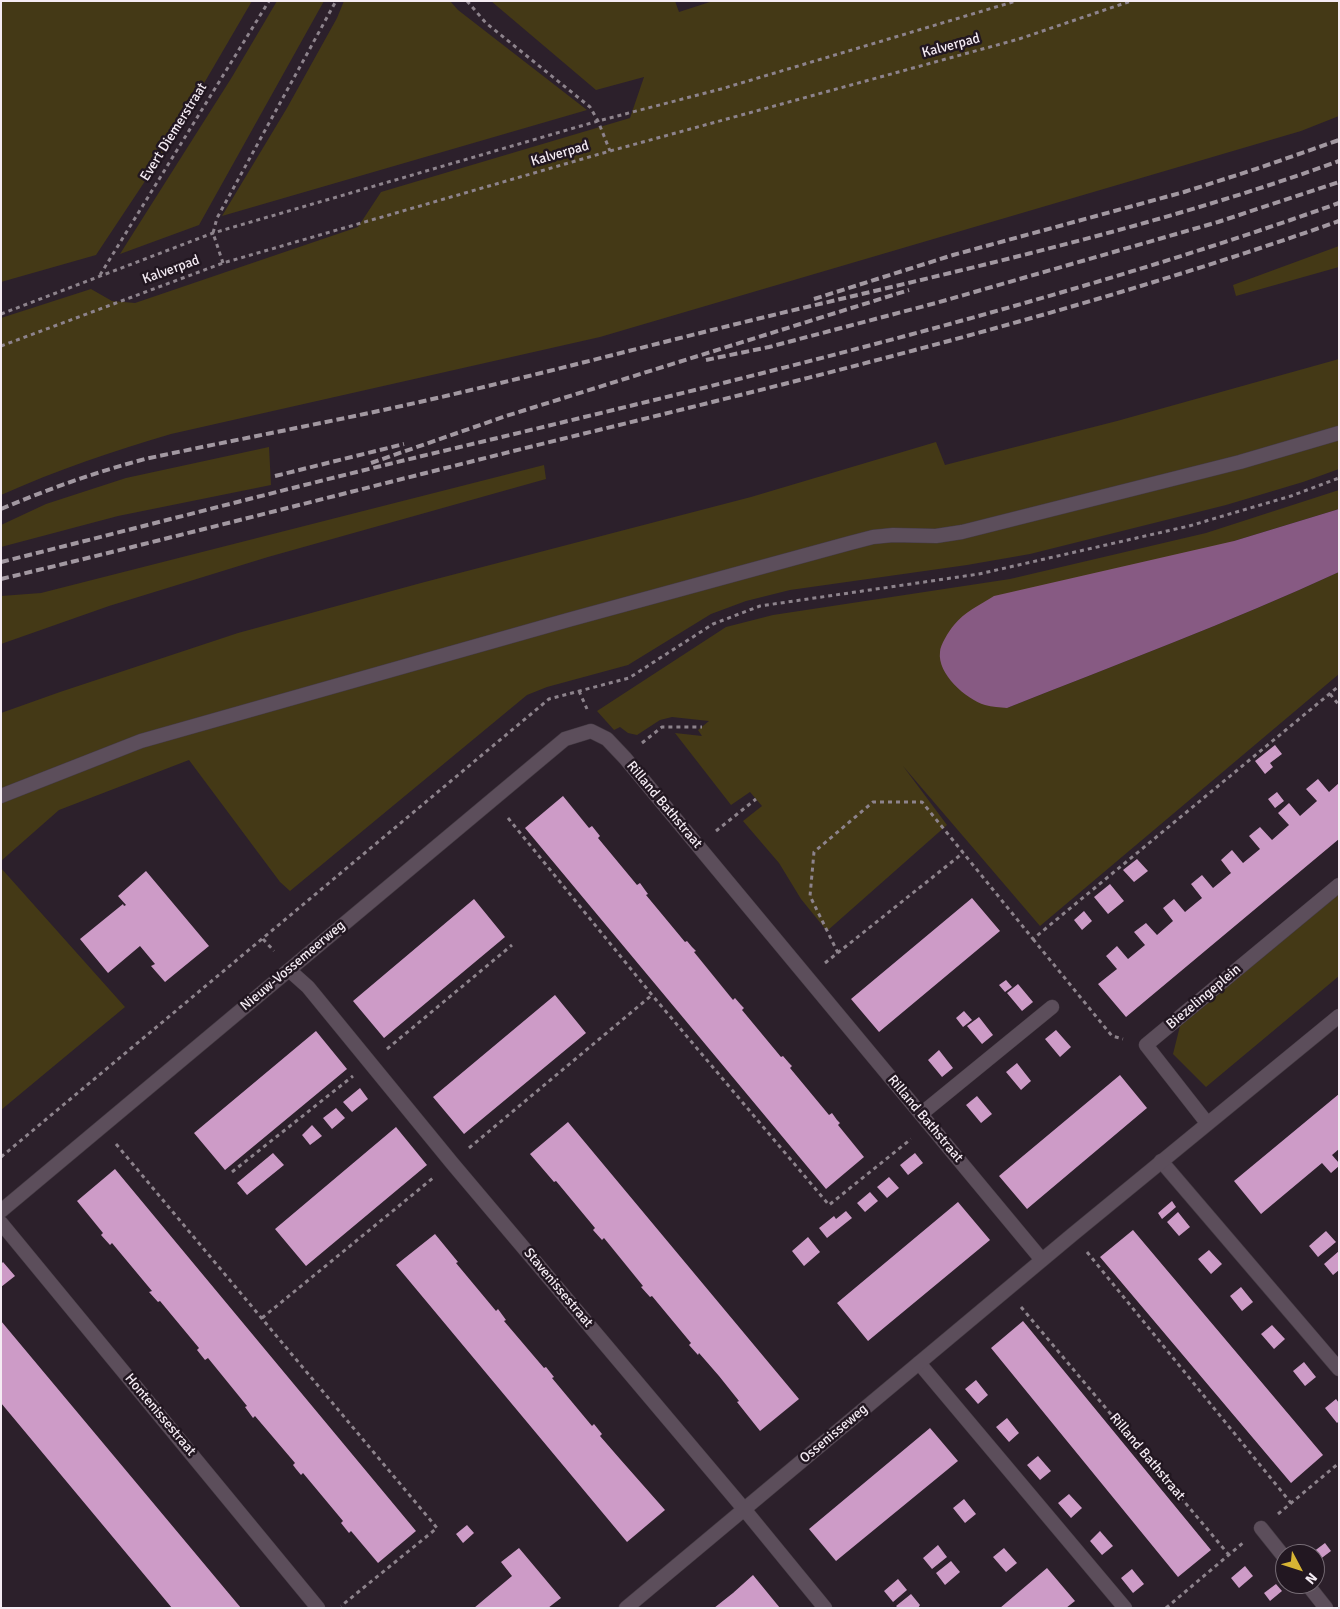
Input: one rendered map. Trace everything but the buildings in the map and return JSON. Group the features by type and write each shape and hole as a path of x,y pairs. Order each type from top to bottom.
{"street":[{"path":"1,796 141,741 822,550 873,537 893,535 936,536 962,532 1240,462 1339,432"},
{"name":"Rilland Bathstraat","path":"591,732 606,739 625,758 1042,1260"},
{"name":"Nieuw-Vossemeerweg","path":"1,1211 565,739 591,732"},
{"name":"Biezelingeplein","path":"1146,1045 1339,885"},
{"name":"Stavenissestraat","path":"289,970 308,987 452,1163 744,1509 825,1608"},
{"path":"925,1119 1052,1006"},
{"path":"1042,1260 1207,1123 1337,1020"},
{"path":"1146,1045 1207,1123"},
{"path":"1161,1161 1339,1369"},
{"name":"Hontenissestraat","path":"1,1223 318,1608"},
{"name":"Ossenisseweg","path":"626,1608 1042,1260"},
{"path":"919,1363 1125,1608"},
{"path":"1261,1528 1275,1546"},
{"path":"1315,1594 1326,1608"}],"path":[{"name":"Evert Diemerstraat","path":"100,275 268,1"},
{"path":"223,263 213,233 217,218 336,1"},
{"path":"467,1 486,23 590,107 610,151"},
{"name":"Kalverpad","path":"1,314 213,233 598,121 721,89 1016,1"},
{"name":"Kalverpad","path":"1,346 223,263 610,151 1020,39 1131,1"},
{"path":"1,1157 549,699 629,678 713,624 760,606 988,572 1189,526 1291,496 1339,478"},
{"path":"1033,939 1339,686"},
{"path":"1330,694 1339,705"},
{"path":"625,758 662,726 702,727"},
{"path":"493,799 652,995 829,1205 925,1119"},
{"path":"698,846 756,799"},
{"path":"838,954 810,896 814,852 873,802 922,802 1112,1036 1146,1045"},
{"path":"807,978 963,853"},
{"path":"102,1127 437,1528 338,1608"},
{"path":"1072,1235 1291,1503"},
{"name":"Rilland Bathstraat","path":"1006,1290 1229,1555"}],"shaded area":[{"path":"1,1 252,1 161,157 96,255 1,282"},
{"path":"277,1 324,1 199,225 120,254 232,77"},
{"path":"344,1 450,1 458,10 587,110 222,216 287,108 337,18"},
{"path":"491,1 675,1 679,12 713,1 1339,1 1339,116 1301,131 600,337 171,434 43,477 1,495 1,318 91,289 112,301 135,303 358,227 381,192 630,118 644,77 596,90"},
{"path":"1339,246 1339,267 1236,296 1233,285"},
{"path":"1339,359 1339,469 1226,505 1030,554 967,565 790,590 746,601 711,614 628,665 547,687 527,695 290,891 280,882 189,760 59,810 1,861 1,713 238,633 751,497 936,442 945,465 1117,421"},
{"path":"269,447 271,485 118,516 1,547 1,525 46,504 126,478"},
{"path":"544,465 546,479 268,557 109,606 1,644 1,596 41,593"},
{"path":"1339,490 1339,509 1234,541 1007,708 1215,625 1339,572 1339,674 1040,926 903,766 947,825 827,931 801,899 779,863 743,821 762,806 750,792 731,805 675,733 702,736 698,730 709,721 672,717 660,720 637,735 628,733 620,727 614,730 597,711 726,627 773,615 1010,579 1206,533"},
{"path":"1339,509 1339,572 1174,642 1007,708 993,707 977,702 954,685 943,669 940,660 940,649 950,631 962,616 994,596 1234,541"},
{"path":"1,868 125,1007 1,1110"},
{"path":"1339,889 1339,976 1206,1087 1173,1054 1181,1022"}],"railway":[{"path":"814,299 953,255 1184,192 1339,140"},
{"path":"1,509 72,481 145,459 424,401 1067,244 1204,206 1339,161"},
{"path":"706,360 769,347 936,303 1218,222 1339,182"},
{"path":"1,562 903,337 1122,274 1231,240 1339,203"},
{"path":"1,579 856,366 1050,313 1147,284 1339,221"},
{"path":"371,463 506,416 909,290"},
{"path":"275,476 404,444"}]}
